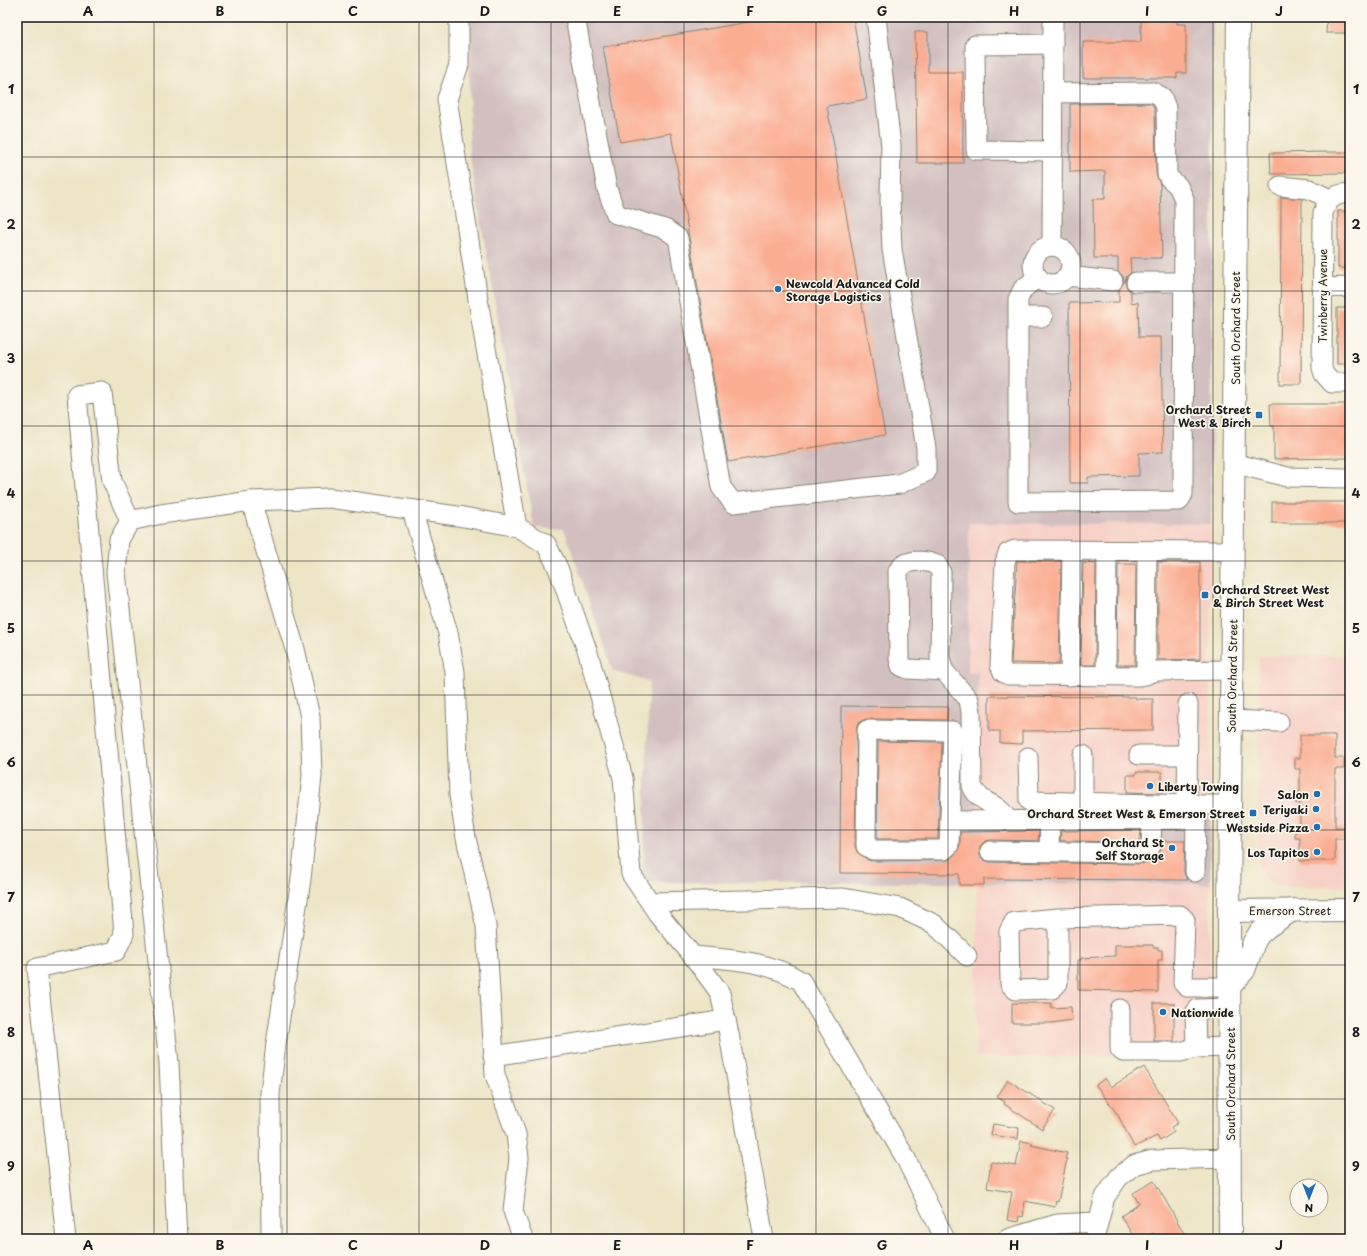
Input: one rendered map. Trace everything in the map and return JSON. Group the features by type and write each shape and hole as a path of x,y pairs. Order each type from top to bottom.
{"main road":[{"name":"South Orchard Street","path":"1230,1239 1229,911 1238,17"},
{"path":"1229,997 1244,970 1254,942 1267,927 1292,910"},
{"name":"Emerson Street","path":"1229,911 1350,910"}],"street":[{"path":"459,17 459,65 447,99 483,331 517,527"},
{"path":"575,17 606,189 616,214 665,229 678,238 721,487 733,503 899,484 926,472 926,448 892,249 890,201 891,146 876,17"},
{"path":"1052,246 1053,17"},
{"path":"1053,44 975,45 976,150 1053,151"},
{"path":"1038,276 1023,289 1018,299 1018,502 1179,501 1183,494 1184,199 1178,186 1169,178 1167,174 1166,108 1162,97 1154,92 1053,93"},
{"path":"1280,186 1309,189 1327,203 1339,194 1350,193"},
{"name":"Twinberry Avenue","path":"1327,203 1323,220 1322,368 1324,374 1341,383"},
{"path":"1052,246 1063,250 1067,254 1071,265 1067,276 1063,280 1052,284 1042,280 1033,267 1035,257 1042,249 1052,246"},
{"path":"1067,276 1113,281"},
{"path":"1136,282 1184,282"},
{"path":"1322,288 1350,287"},
{"path":"1019,317 1043,317"},
{"path":"66,1239 37,968 116,951 124,934 77,395 102,392 112,481 130,521"},
{"path":"1234,463 1287,477 1350,478"},
{"path":"177,1239 169,1063 116,572 119,540 130,521 161,514 251,501 330,498 517,527 546,544 558,568 588,653 623,778 631,874 650,902 720,993 764,1239"},
{"path":"251,501 295,650 310,717 312,776 301,879 270,1094 271,1239"},
{"path":"412,510 448,634 455,672 459,795 466,838 486,926 495,1075 516,1134 519,1158 513,1211 523,1239"},
{"path":"1232,670 1157,671 1140,676 1008,675 1003,672 1000,665 1005,562 1008,553 1015,550 1233,551"},
{"path":"1070,676 1072,550"},
{"path":"1106,676 1107,550"},
{"path":"1146,675 1147,551"},
{"path":"944,671 908,669 901,666 899,659 898,571 901,566 907,562 931,562 937,565 941,573 940,658 944,671 969,700 971,712 972,786 977,795 1002,810 1007,819"},
{"path":"1188,704 1187,755 1194,809 1195,872"},
{"path":"1231,720 1279,722"},
{"path":"867,730 953,731 950,820 949,845 944,850 873,850 866,846 867,730"},
{"path":"1083,755 1083,803"},
{"path":"1139,755 1187,755"},
{"path":"1028,757 1029,801 1194,809"},
{"path":"950,820 1152,820 1194,809 1230,805"},
{"path":"1049,852 1050,819"},
{"path":"990,851 1147,851 1151,846 1152,820"},
{"path":"650,902 843,898 900,908 934,924 967,956"},
{"path":"1058,918 1180,916 1185,920 1183,983 1187,987 1229,997"},
{"path":"693,956 741,960 783,971 801,981 905,1157 945,1239"},
{"path":"1196,1048 1195,1013 1198,1009 1229,997"},
{"path":"1120,1009 1120,1049 1123,1052 1180,1052 1196,1048 1230,1047"},
{"path":"493,1056 726,1020"},
{"path":"1007,1239 1057,1224 1095,1231 1105,1197 1119,1177 1134,1165 1154,1160 1230,1158"}],"shaded area":[{"path":"470,17 1213,17 1211,524 969,523 968,673 978,673 978,811 1210,812 1210,884 643,882 649,682 613,671 564,529 534,528 469,152"},
{"path":"969,523 1211,524 1210,812 978,811 978,673 968,673"},
{"path":"1259,656 1350,656 1350,887 1285,887 1267,881 1258,867"},
{"path":"977,884 1210,884 1210,1057 976,1057"}],"building":[{"name":"Newcold Advanced Cold Storage Logistics","path":"778,17 853,17 867,99 827,106 885,435 728,462 671,133 620,142 603,47"},
{"path":"1327,17 1350,18 1350,33 1326,33"},
{"path":"1141,19 1177,19 1177,24 1186,24 1186,73 1177,73 1177,78 1083,78 1083,42 1141,42"},
{"path":"915,32 928,32 928,72 963,72 963,163 917,163"},
{"path":"1150,103 1153,105 1155,110 1156,174 1160,184 1162,258 1130,258 1131,272 1126,277 1125,282 1127,288 1131,292 1131,303 1138,302 1139,337 1161,337 1163,452 1139,453 1139,476 1088,477 1088,483 1070,483 1069,303 1119,302 1119,290 1124,282 1123,276 1118,272 1118,258 1094,258 1093,199 1105,199 1105,171 1070,172 1070,104"},
{"path":"1350,152 1350,173 1271,174 1270,153"},
{"path":"1281,197 1302,199 1301,384 1280,384"},
{"path":"1338,211 1350,211 1350,268 1338,268"},
{"path":"1337,308 1350,308 1350,364 1337,364"},
{"path":"1270,404 1350,404 1350,458 1274,459 1274,426 1271,426"},
{"path":"1272,502 1350,502 1350,523 1272,523"},
{"path":"1017,561 1061,561 1059,664 1011,663"},
{"path":"1158,562 1200,562 1200,659 1158,660"},
{"path":"1083,563 1096,564 1095,665 1081,665"},
{"path":"1118,564 1136,564 1135,665 1117,665"},
{"path":"989,696 1136,697 1136,699 1153,699 1153,730 1022,731 1022,744 1000,743 1000,731 989,731"},
{"path":"841,706 948,707 947,720 867,719 861,721 857,725 855,846 857,852 868,860 948,860 957,852 960,845 960,832 1039,831 1038,841 990,840 984,842 980,846 980,856 984,860 990,862 1139,864 1150,862 1156,858 1160,852 1162,841 1185,841 1184,872 1187,880 984,879 984,885 959,885 959,874 840,873"},
{"path":"1300,735 1335,735 1335,758 1344,758 1344,769 1335,769 1335,827 1344,827 1344,839 1335,839 1335,861 1300,861 1300,838 1295,838 1295,827 1300,827 1300,803 1295,803 1295,792 1300,792 1300,769 1295,769 1295,758 1300,758"},
{"path":"878,741 942,742 938,839 877,839"},
{"path":"1136,772 1162,772 1162,793 1127,792 1127,775 1136,775"},
{"path":"1141,830 1140,841 1138,842 1060,841 1061,831"},
{"path":"1115,945 1153,945 1153,947 1158,947 1158,950 1162,950 1162,960 1158,960 1158,992 1078,990 1078,960 1081,960 1081,958 1115,956"},
{"path":"1012,1003 1051,1003 1051,1008 1071,1007 1072,1020 1051,1023 1012,1023"},
{"path":"1154,1003 1174,1003 1174,1041 1154,1041"},
{"path":"1144,1067 1178,1123 1171,1127 1174,1132 1160,1141 1157,1136 1134,1147 1118,1115 1096,1085 1105,1078 1111,1087"},
{"path":"1008,1080 1055,1110 1042,1129 1004,1104 1005,1102 997,1097"},
{"path":"993,1124 1019,1128 1018,1139 991,1135"},
{"path":"1021,1141 1033,1143 1031,1145 1067,1153 1065,1159 1067,1159 1058,1202 1056,1201 1055,1207 1025,1201 1023,1217 1019,1216 1018,1222 1007,1220 1012,1192 987,1188 991,1162 1016,1166"},
{"path":"1154,1181 1187,1239 1156,1239 1153,1233 1143,1239 1135,1239 1121,1216 1139,1204 1133,1193"}],"place":[{"name":"Newcold Advanced Cold Storage Logistics","path":"778,289"},
{"name":"Orchard Street West & Birch","path":"1259,415"},
{"name":"Orchard Street West & Birch Street West","path":"1205,595"},
{"name":"Liberty Towing","path":"1150,786"},
{"name":"Salon","path":"1317,794"},
{"name":"Teriyaki","path":"1316,809"},
{"name":"Orchard Street West & Emerson Street","path":"1253,813"},
{"name":"Westside Pizza","path":"1317,827"},
{"name":"Orchard St Self Storage","path":"1172,848"},
{"name":"Los Tapitos","path":"1317,852"},
{"name":"Nationwide","path":"1163,1012"}]}
